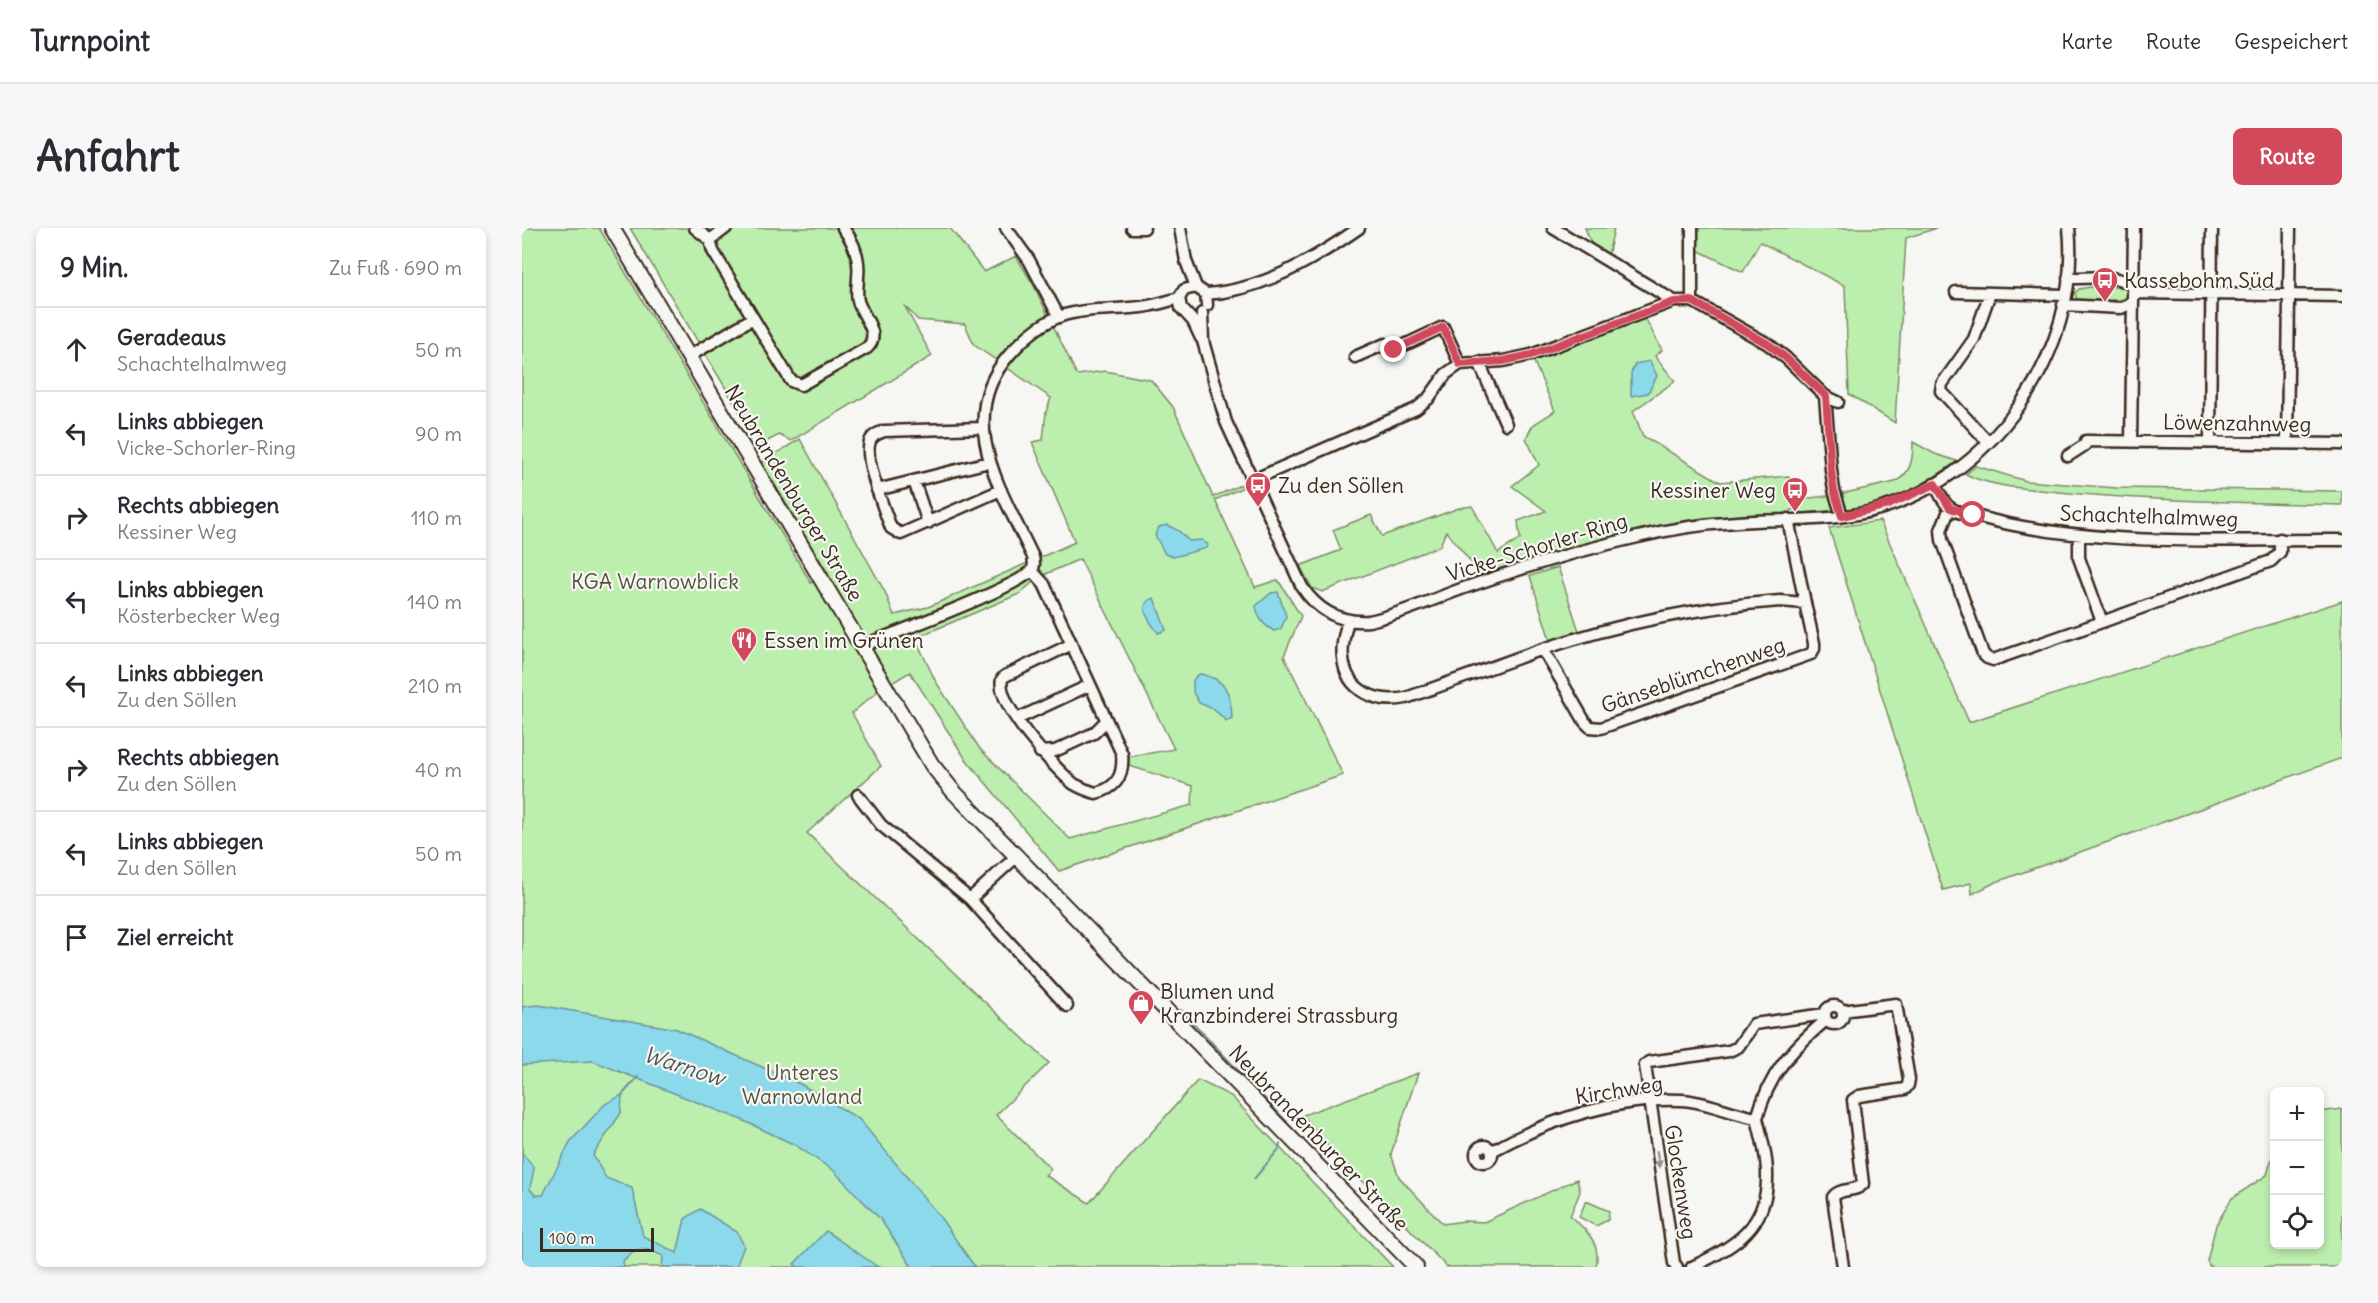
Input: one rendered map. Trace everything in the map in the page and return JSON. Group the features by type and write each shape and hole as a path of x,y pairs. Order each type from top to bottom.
{"main road":[{"name":"Neubrandenburger Straße","path":"612,228 932,765 953,791 1416,1267"}],"street":[{"path":"695,228 710,240 712,251 791,381 797,385 805,385 869,347 873,335 858,301 858,261 854,246 843,228"},
{"path":"710,240 726,228"},
{"path":"1006,228 1029,260 1059,317"},
{"path":"1132,228 1144,228"},
{"path":"1180,228 1186,261 1205,304"},
{"path":"862,646 1007,586 1032,571 1035,565 1033,557 989,462 982,428 990,384 1005,360 1030,334 1059,317 1087,311 1183,303 1205,304 1272,279 1297,267 1359,228"},
{"path":"1553,228 1674,302"},
{"path":"1692,228 1692,301"},
{"name":"Vicke-Schorler-Ring","path":"1183,303 1203,341 1226,422 1308,596 1324,610 1348,620 1370,621 1496,577 1640,536 1709,525 1842,516 1888,505 1935,484 1959,468 1989,442 2012,416 2036,380 2051,348 2065,300 2070,255 2069,228"},
{"name":"Löwenzahnweg","path":"2131,441 2134,228"},
{"path":"2210,442 2212,228"},
{"path":"2287,443 2290,228"},
{"path":"1183,303 1186,261"},
{"path":"2068,278 2127,281 2133,294"},
{"path":"1183,303 1196,287"},
{"path":"1956,292 2065,300 2121,308 2133,294 2342,296"},
{"path":"1989,442 1941,391 1942,384 1974,339 1990,293"},
{"path":"1253,480 1416,409 1428,399 1446,374 1460,364 1503,361 1531,355 1674,302 1692,301 1768,344 1826,396 1838,402"},
{"name":"Vicke-Schorler-Ring","path":"1203,341 1205,304"},
{"path":"688,357 753,318"},
{"path":"1355,357 1386,344 1394,350 1443,327 1460,364"},
{"path":"1479,362 1506,424"},
{"path":"1826,396 1831,470 1842,516"},
{"path":"982,428 884,431 877,434 869,442 877,490 891,528 898,534 905,533 1001,490"},
{"name":"Löwenzahnweg","path":"2068,456 2085,445 2086,441 2342,444"},
{"path":"877,490 989,462"},
{"path":"914,481 928,523"},
{"path":"1935,484 1950,508 1941,530 1942,540 1987,658 1998,660 2271,561 2280,552 2280,539"},
{"name":"Schachtelhalmweg","path":"1950,508 2010,524 2079,535 2136,538 2342,540"},
{"name":"Gänseblümchenweg","path":"1543,649 1585,722 1590,727 1601,728 1811,654 1814,643 1788,519"},
{"path":"2079,535 2079,558 2102,622"},
{"path":"1032,571 1044,584 1070,645 1122,754 1123,771 1117,782 1104,791 1096,793 1077,785 1040,752 1000,690 1002,680 1070,645"},
{"name":"Gänseblümchenweg","path":"1348,620 1342,650 1349,679 1363,692 1383,700 1406,698 1543,649 1613,627 1666,615 1749,603 1805,603"},
{"path":"1017,718 1090,686"},
{"path":"1040,752 1055,751 1094,733 1106,721"},
{"path":"858,795 881,825 970,899 1067,1006"},
{"path":"970,899 1017,856"},
{"path":"1692,1267 1724,1252 1740,1241 1758,1216 1766,1194 1767,1170 1757,1118 1762,1101 1779,1066 1826,1017 1832,1024 1838,1023 1843,1018 1842,1011 1896,1004 1909,1079 1908,1085 1905,1089 1859,1096 1853,1100 1863,1184 1858,1188 1837,1192 1833,1197 1843,1267"},
{"name":"Glockenweg","path":"1677,1267 1674,1263 1645,1065 1650,1062 1738,1047 1754,1024 1826,1017"},
{"name":"Kirchweg","path":"1492,1151 1537,1128 1594,1110 1649,1101 1682,1100 1757,1118"}],"green space":[{"path":"522,228 599,228 811,583 828,573 760,463 800,439 885,592 894,615 928,607 1075,542 1032,442 1043,440 1046,412 1051,398 974,345 965,324 918,320 904,305 932,356 791,441 779,435 762,444 752,428 750,429 630,228 950,228 984,272 1016,256 1033,284 1077,375 1105,371 1151,380 1173,407 1213,497 1245,483 1246,486 1215,500 1255,587 1278,580 1301,616 1284,656 1343,775 1059,871 965,758 910,672 878,691 852,713 881,766 807,833 1049,1063 996,1115 1051,1169 1045,1175 1089,1203 1198,1080 1231,1096 1393,1267 522,1267","holes":["1080,559 1174,749 1122,758 1123,764 1193,786 1192,805 1070,839 980,749 936,682 915,638 1019,594 1039,577"]},
{"path":"1585,228 1614,228 1608,256 1589,246 1591,243"},
{"path":"1696,228 1937,228 1906,238 1895,423 1849,394 1845,286 1760,242 1743,272 1697,250"},
{"path":"2127,287 2129,291 2127,300 2077,300 2075,293 2079,289"},
{"path":"1643,314 1662,350 1655,356 1675,381 1633,411 1643,436 1720,482 1789,476 1792,500 1836,495 1900,479 1910,465 1913,442 1935,454 1957,461 1957,464 1920,487 1883,502 1843,509 1800,513 1799,509 1791,510 1791,514 1672,523 1600,539 1482,576 1446,531 1440,546 1322,592 1312,588 1300,566 1341,550 1333,530 1371,515 1382,536 1459,508 1472,506 1498,553 1520,539 1518,521 1546,511 1512,486 1539,465 1526,438 1533,425 1555,411 1531,355"},
{"path":"1976,466 2026,481 2117,488 2342,491 2342,505 2165,500 2024,488 1998,485 1966,474"},
{"path":"1880,521 1969,722 2342,601 2342,758 1996,882 1972,894 1971,883 1943,890 1829,528"},
{"path":"1558,567 1579,631 1550,640 1530,576"},
{"path":"1418,1073 1391,1154 1399,1177 1443,1224 1464,1221 1484,1222 1577,1179 1580,1192 1570,1216 1591,1238 1596,1251 1596,1267 1447,1267 1320,1138 1303,1115"},
{"path":"2342,1109 2342,1267 2210,1267 2207,1261 2216,1225 2232,1198 2267,1175 2270,1164 2270,1249 2324,1249 2324,1111"},
{"path":"1586,1201 1609,1211 1608,1220 1596,1226 1579,1217"}],"water":[{"path":"1650,361 1657,376 1648,393 1631,396 1631,373 1635,364"},
{"path":"1167,525 1179,531 1189,541 1202,540 1208,545 1207,548 1173,557 1165,554 1155,535 1159,527"},
{"path":"1278,592 1286,616 1281,629 1274,631 1262,621 1256,606 1271,593"},
{"path":"1154,598 1166,630 1158,633 1148,619 1145,609 1145,604"},
{"path":"1200,674 1216,680 1226,689 1232,718 1227,721 1213,709 1199,703 1193,692 1193,681"},
{"name":"Warnow","path":"538,1005 677,1029 802,1085 859,1119 940,1217 975,1267 912,1267 881,1220 834,1171 795,1145 742,1120 593,1061 522,1065 522,1007"},
{"path":"622,1095 621,1113 593,1155 606,1178 632,1188 643,1236 677,1253 685,1219 700,1209 737,1232 744,1246 736,1267 662,1267 663,1256 642,1249 633,1252 623,1261 624,1267 522,1267 522,1153 534,1168 530,1189 535,1195 543,1195 570,1142 605,1104"},
{"path":"826,1231 878,1267 798,1267 794,1264"}],"waterway":[{"path":"1181,1010 1287,1122 1285,1124"},
{"path":"622,1095 638,1077"},
{"path":"1254,1179 1279,1149 1280,1144"}],"place":[{"name":"Kassebohm Süd","path":"2105,303"},
{"name":"Zu den Söllen","path":"1258,508"},
{"name":"Kessiner Weg","path":"1795,513"},
{"name":"Essen im Grünen","path":"744,663"},
{"name":"Blumen und Kranzbinderei Strassburg","path":"1141,1026"}],"route":[{"path":"1394,350 1443,327 1460,364 1503,361 1531,355 1674,302 1692,301 1768,344 1826,396 1831,470 1842,516 1888,505 1935,484 1950,508 1973,515"}],"park label":[{"name":"KGA Warnowblick","path":"655,581"},
{"name":"Unteres Warnowland","path":"802,1084"}]}
